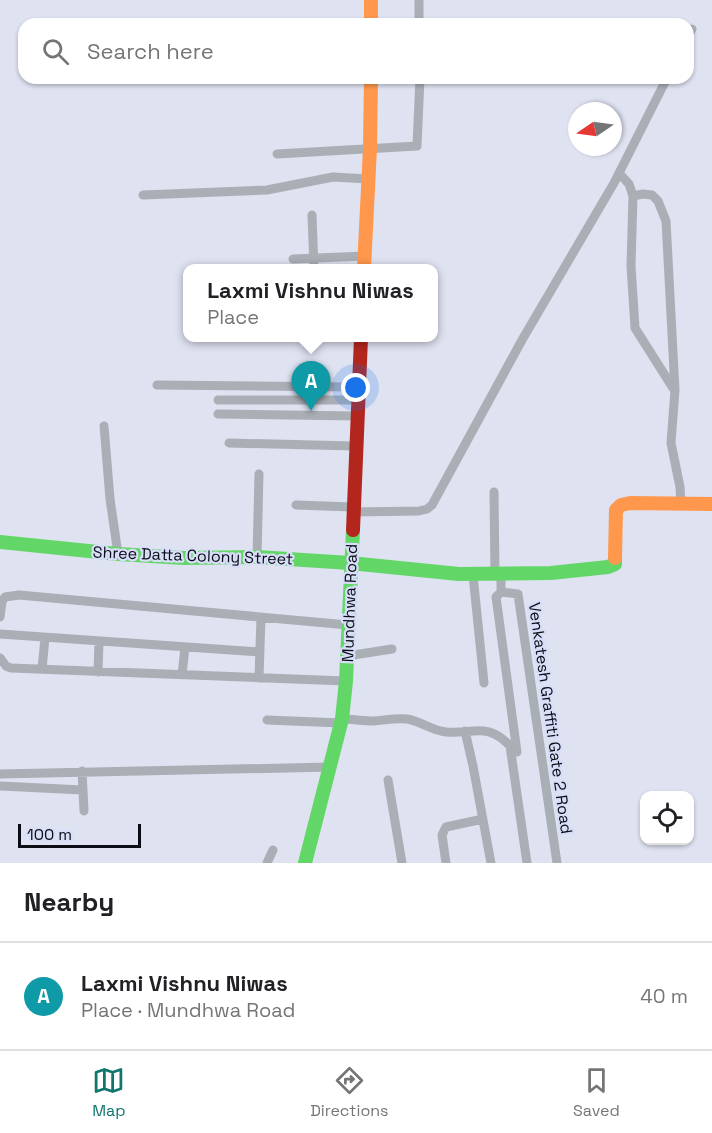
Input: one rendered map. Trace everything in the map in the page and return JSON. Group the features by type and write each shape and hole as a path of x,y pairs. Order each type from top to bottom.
{"street":[{"path":"371,0 371,18"},
{"path":"419,0 419,18"},
{"path":"293,259 314,258 365,262 370,84"},
{"path":"277,154 417,146 420,84"},
{"path":"296,506 419,511 432,505 522,340 619,173 664,84"},
{"path":"619,173 629,184 633,196 631,266 635,328 675,390"},
{"path":"143,195 267,190 333,177 369,179"},
{"path":"633,196 652,195 664,211 666,221 675,390 671,443 681,504 712,504"},
{"path":"312,215 314,264"},
{"name":"Mundhwa Road","path":"305,863 331,767 341,721 346,681 361,342"},
{"path":"157,385 358,394"},
{"path":"218,399 358,394"},
{"path":"218,414 357,416"},
{"path":"104,426 118,554"},
{"path":"229,442 355,446"},
{"path":"257,557 260,474"},
{"path":"494,492 498,575 501,592 496,597 532,863"},
{"name":"Shree Datta Colony Street","path":"0,542 118,554 205,559 257,557 473,575 551,573 612,566 616,559 618,507 630,503 681,504"},
{"path":"473,575 484,683"},
{"name":"Venkatesh Graffiti Gate 2 Road","path":"501,592 518,594 557,863"},
{"path":"0,617 2,602 11,595 104,601 348,625"},
{"path":"259,678 261,617"},
{"path":"0,634 260,652"},
{"path":"42,669 45,638"},
{"path":"98,672 99,641"},
{"path":"182,675 185,647"},
{"path":"347,656 392,650"},
{"path":"0,658 6,666 11,668 346,681"},
{"path":"267,720 405,719 435,731 485,730 501,736 510,746 527,863"},
{"path":"465,732 491,863"},
{"path":"0,774 331,767"},
{"path":"82,771 84,811"},
{"path":"388,780 402,863"},
{"path":"0,786 83,790"},
{"path":"447,863 442,835 446,826 483,819"},
{"path":"267,863 273,850"}],"traffic: fast":[{"path":"305,863 342,719 353,530"},
{"path":"0,542 118,554 184,558 257,557 350,563 459,574 551,573 608,567 615,564 615,558"}],"traffic: slow":[{"path":"371,0 371,18"},
{"path":"364,264 371,84"},
{"path":"615,558 616,510 621,505 630,503 712,504"}],"traffic: jam":[{"path":"353,530 361,342"}],"place":[{"name":"Laxmi Vishnu Niwas","path":"311,411"}]}
